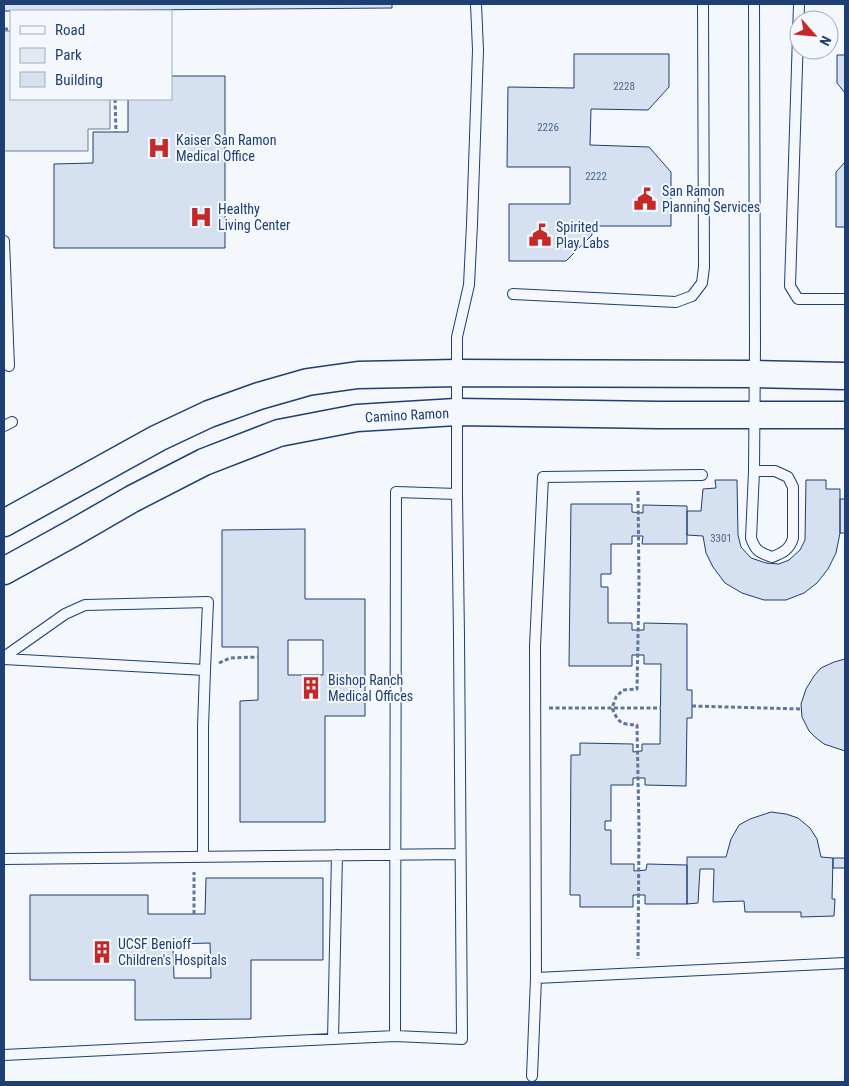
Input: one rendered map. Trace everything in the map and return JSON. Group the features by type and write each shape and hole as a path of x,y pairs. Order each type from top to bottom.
{"street":[{"path":"4,523 158,438 209,414 259,396 308,382 358,375 456,373 845,376"},
{"name":"Camino Ramon","path":"4,571 204,462 279,432 357,418 456,412 659,415 845,414"}],"lane":[{"path":"4,1056 395,1036 462,1039 456,373 457,337 469,285 478,50 476,4"},
{"path":"513,294 676,302 692,296 702,283 704,267 703,4"},
{"path":"754,4 754,472 751,538 755,548 760,553 772,557 783,553 791,545 793,538 793,487 788,477 775,471 754,472"},
{"path":"799,4 790,286 798,299 845,299"},
{"path":"4,241 9,366"},
{"path":"532,1076 536,978 535,646 542,477 702,475"},
{"path":"395,1036 396,492 457,494"},
{"path":"4,658 65,614 85,605 208,602 199,857"},
{"path":"4,658 205,670"},
{"path":"4,859 460,854"},
{"path":"333,1039 337,855"},
{"path":"536,978 845,963"}],"path":[{"path":"115,100 116,132"},
{"path":"638,476 639,586 637,689 623,690 616,697 612,708 617,719 625,724 637,726 639,829 638,973"},
{"path":"205,670 230,658 258,657"},
{"path":"692,706 802,709"},
{"path":"535,708 661,708"},
{"path":"194,914 199,857"}],"green space":[{"path":"4,31 10,31 10,100 110,100 110,129 88,129 88,151 4,151"}],"building":[{"path":"4,4 392,4 392,8 4,11"},
{"path":"574,54 669,54 669,87 648,110 591,109 590,145 649,147 671,172 671,226 592,226 592,235 566,261 509,261 509,204 570,204 570,167 507,167 508,87 574,88"},
{"path":"839,55 845,55 845,93 837,83 837,60 839,60"},
{"name":"Kaiser San Ramon Medical Office","path":"172,76 225,76 225,248 54,248 54,164 93,163 93,132 128,132 128,100 172,100"},
{"path":"845,162 845,227 836,227 836,172"},
{"path":"715,480 737,480 738,535 741,547 751,558 766,563 779,564 789,560 800,550 805,540 806,480 826,480 826,489 840,489 840,533 836,553 828,569 817,583 804,593 786,600 764,600 742,593 725,583 713,567 706,553 703,536 687,535 687,511 701,511 703,489 716,488"},
{"path":"840,499 845,499 845,533 840,533"},
{"path":"571,504 632,504 632,512 643,513 643,505 687,506 687,544 642,544 643,536 632,536 632,544 611,544 611,574 601,574 601,587 608,587 608,623 632,623 632,630 644,630 644,623 687,624 687,690 692,690 692,718 687,718 686,786 645,785 645,778 633,778 633,785 611,785 611,821 605,821 605,830 611,830 611,864 634,864 634,871 646,870 647,864 687,865 687,904 645,904 645,895 633,895 633,907 580,907 580,895 570,895 571,755 580,755 580,743 633,744 633,752 642,751 642,744 660,744 661,664 644,664 644,655 632,655 632,666 569,666"},
{"name":"Bishop Ranch Medical Offices","path":"305,529 305,599 365,599 365,716 325,716 325,822 240,822 240,701 258,700 258,647 222,647 222,530","holes":["288,640 323,640 323,675 288,675"]},
{"path":"845,659 845,751 824,744 809,731 802,717 801,704 806,689 821,668"},
{"path":"771,812 798,818 810,828 817,839 821,857 833,858 832,899 835,899 834,916 801,917 801,912 745,912 744,901 713,902 714,869 700,869 698,903 687,904 687,857 726,857 731,839 739,825"},
{"path":"833,858 845,858 845,868 833,868"},
{"name":"UCSF Benioff Children's Hospitals","path":"206,878 323,878 323,960 251,960 251,1019 135,1020 135,980 30,980 30,895 148,895 148,914 205,914","holes":["210,943 211,978 174,978 173,944"]}],"place":[{"name":"Kaiser San Ramon Medical Office","path":"159,148"},
{"name":"San Ramon Planning Services","path":"645,199"},
{"name":"Healthy Living Center","path":"201,217"},
{"name":"Spirited Play Labs","path":"540,235"},
{"name":"Bishop Ranch Medical Offices","path":"311,688"},
{"name":"UCSF Benioff Children's Hospitals","path":"102,952"}]}
